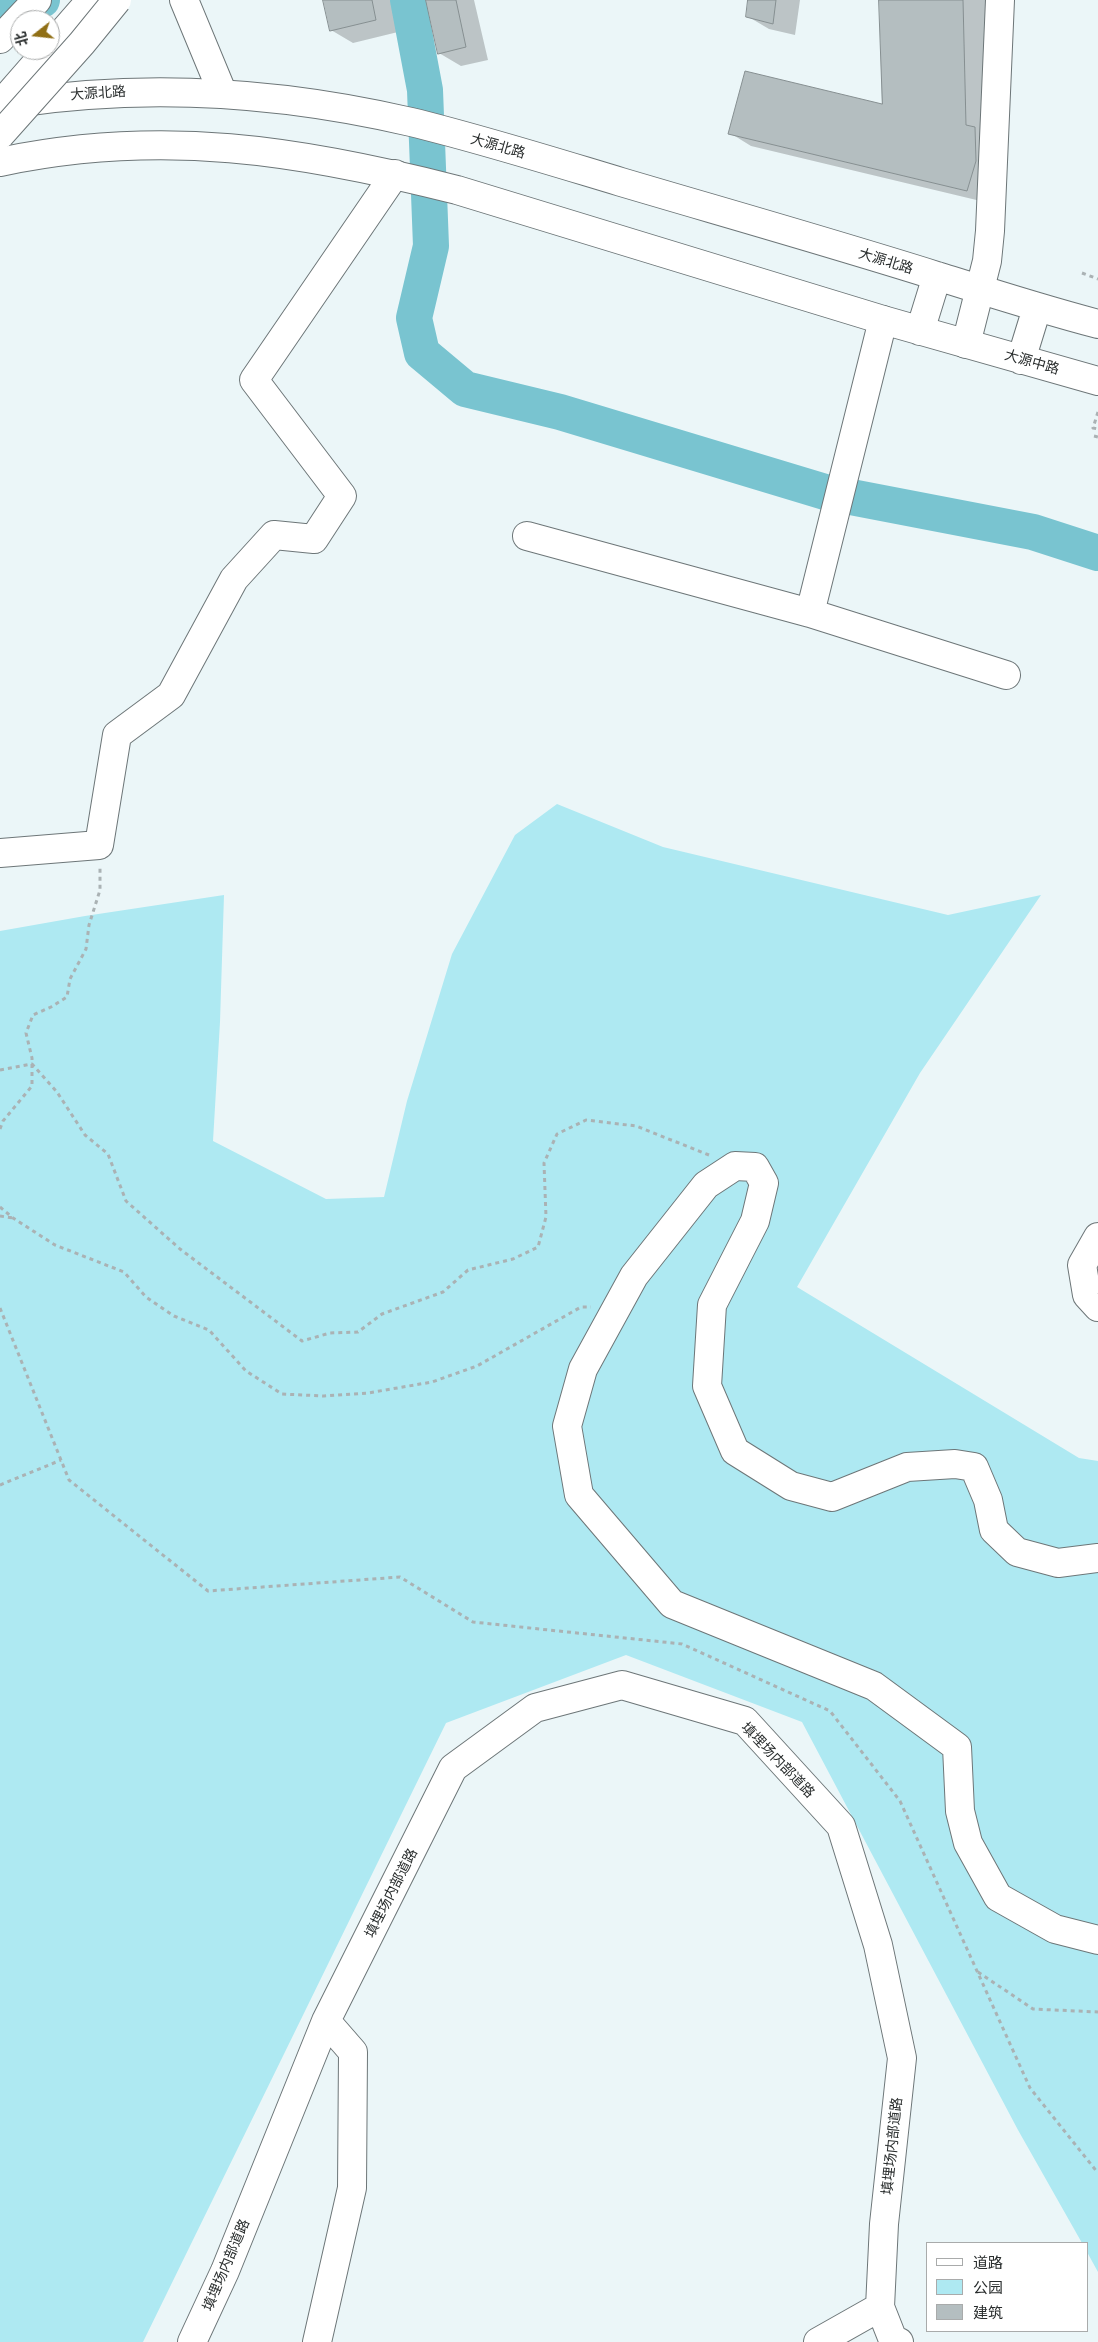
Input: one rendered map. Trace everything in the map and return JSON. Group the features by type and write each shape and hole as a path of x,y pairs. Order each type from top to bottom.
{"main road":[{"path":"0,39 37,0"},
{"path":"41,10 50,0"},
{"path":"60,36 91,0"},
{"path":"0,135 82,43 117,0"},
{"path":"184,0 223,94"},
{"path":"0,162 88,147 151,144 217,146 284,153 401,176 457,190 966,344 987,261 992,197 1000,0"},
{"path":"0,57 10,46"},
{"path":"0,106 40,60"},
{"name":"大源北路","path":"0,106 73,94 140,91 223,94 284,100 361,112 411,122 475,139 981,290"},
{"path":"0,853 99,845 117,735 170,695 234,578 274,535 314,539 342,496 254,380 401,176"},
{"path":"920,331 937,276"},
{"path":"981,290 1037,308 1098,324"},
{"path":"1021,360 1037,308"},
{"path":"810,613 883,320"},
{"name":"大源中路","path":"966,344 1098,381"},
{"path":"527,536 810,613 1006,675"},
{"path":"1098,1558 1058,1563 1017,1552 994,1530 988,1500 974,1467 955,1464 907,1467 832,1497 791,1486 735,1452 707,1386 712,1305 755,1221 764,1183 755,1167 735,1166 706,1185 634,1276 583,1369 567,1426 579,1495 672,1604 874,1686 957,1747 960,1811 968,1843 998,1897 1055,1929 1098,1940"},
{"path":"1098,1236 1082,1265 1087,1295 1098,1307"},
{"name":"填埋场内部道路","path":"192,2342 225,2271 326,2021 453,1768 535,1708 622,1685 745,1721 841,1826 878,1945 902,2058 884,2224 880,2307 893,2340 899,2342"},
{"path":"318,2342 352,2188 352,2052 326,2021"},
{"path":"818,2342 880,2307"}],"path":[{"path":"1082,273 1098,279"},
{"path":"1098,412 1093,428 1098,428"},
{"path":"0,1130 2,1121 32,1086 32,1064 26,1033 33,1015 67,997 70,978 86,949 89,925 100,890 99,845"},
{"path":"0,1070 32,1064"},
{"path":"32,1064 57,1092 85,1135 108,1154 126,1201 180,1249 302,1341 330,1333 358,1332 382,1314 443,1292 468,1270 513,1259 538,1247 546,1217 544,1164 558,1134 586,1120 636,1126 735,1166"},
{"path":"0,1207 13,1218 55,1245 124,1272 153,1302 174,1316 209,1330 246,1371 282,1394 324,1396 368,1393 432,1382 477,1366 581,1306 617,1308"},
{"path":"0,1216 13,1218"},
{"path":"0,1308 69,1480 208,1591 400,1577 473,1622 682,1644 830,1711 900,1801 1030,2088 1098,2173"},
{"path":"0,1485 61,1460"},
{"path":"977,1971 1033,2010 1098,2012"}],"green space":[{"path":"557,804 663,847 948,915 1041,895 920,1073 797,1287 1079,1458 1098,1461 1098,2272 1088,2254 1088,2242 1081,2242 1018,2130 802,1722 626,1655 446,1723 143,2342 0,2342 0,931 224,895 220,1022 213,1141 326,1199 384,1197 407,1101 452,954 515,835"}],"building":[{"path":"323,0 372,0 376,20 330,31"},
{"path":"426,0 456,0 466,47 438,54"},
{"path":"748,0 776,0 773,24 746,17"},
{"path":"879,0 963,0 966,125 975,127 976,161 967,191 728,134 745,71 882,104"}],"waterway":[{"path":"0,10 42,0"},
{"path":"408,0 425,90 431,246 414,318 422,353 465,389 560,412 825,492 1033,532 1098,553"}]}
